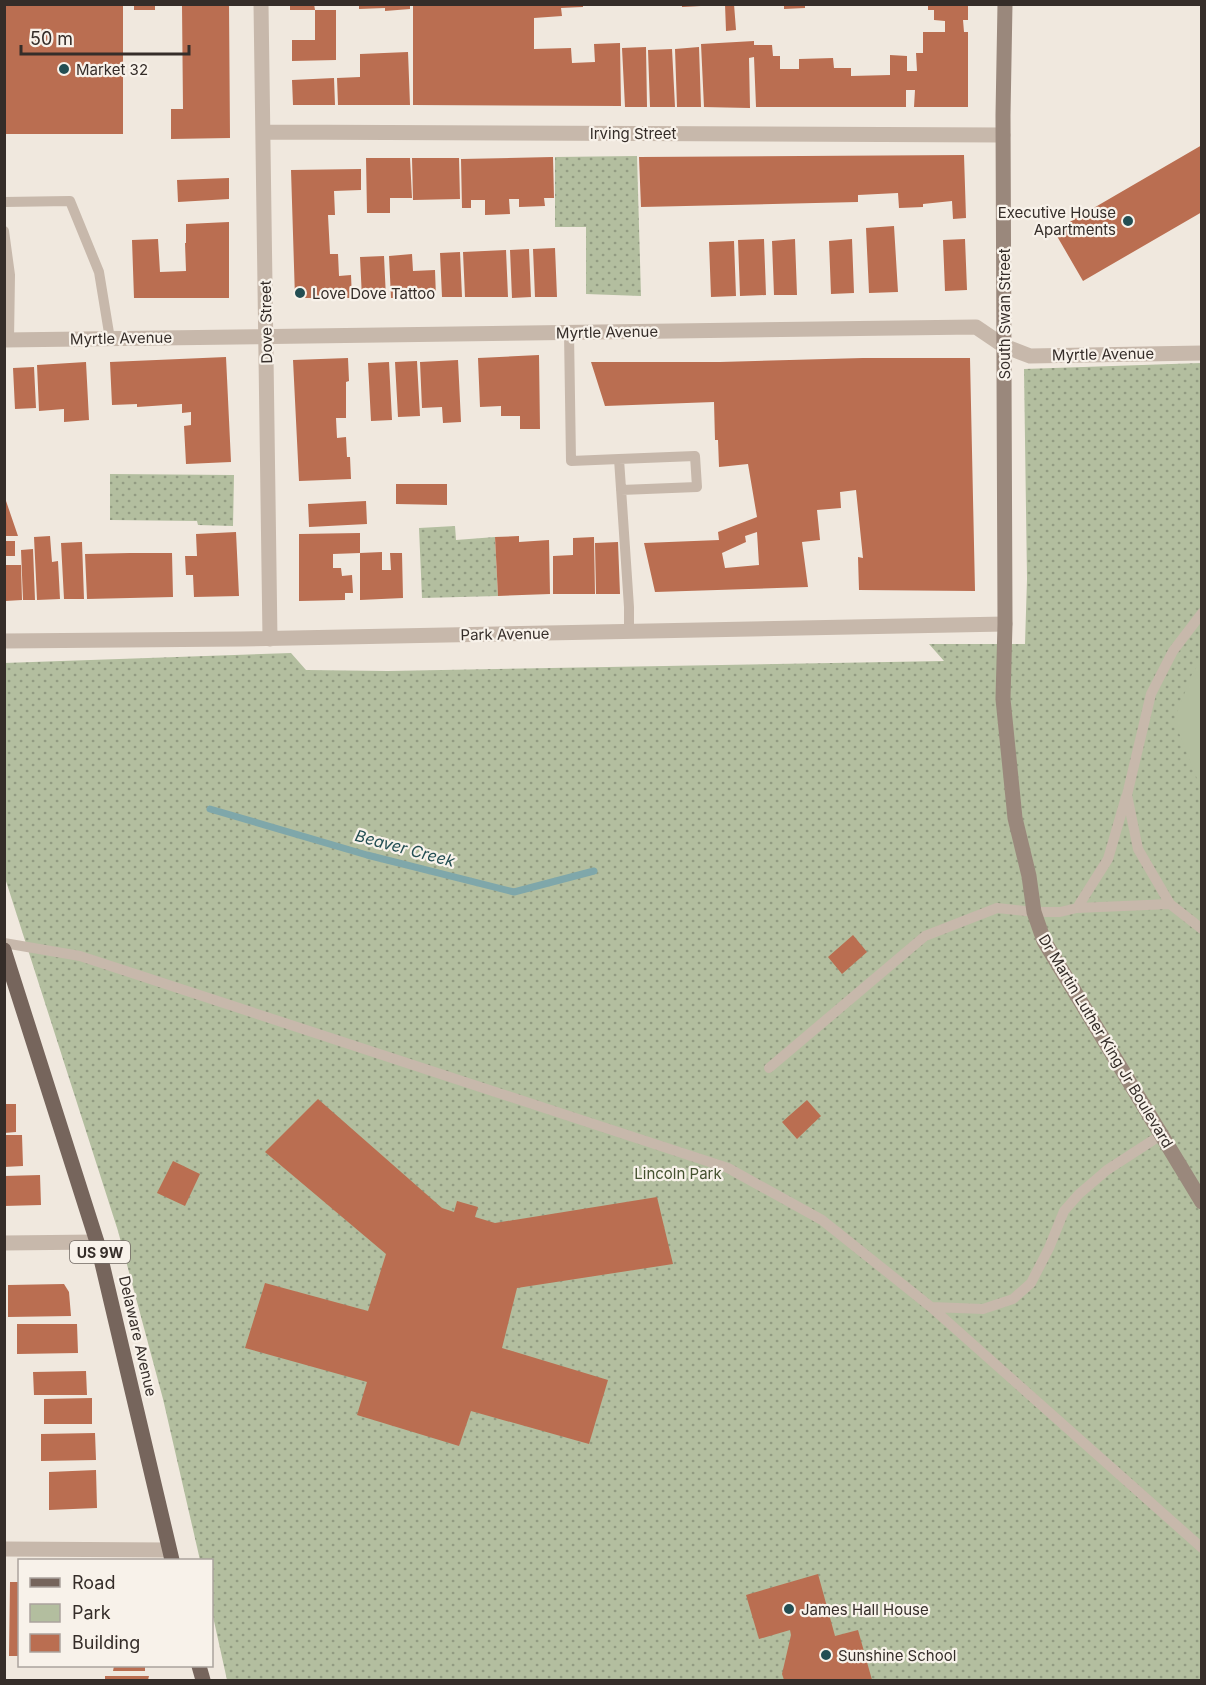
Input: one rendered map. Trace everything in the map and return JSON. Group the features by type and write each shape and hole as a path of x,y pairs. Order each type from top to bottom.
{"main road":[{"name":"Delaware Avenue","path":"4,950 97,1242 170,1555"}],"street":[{"name":"Dove Street","path":"261,4 270,639"},
{"name":"South Swan Street","path":"1005,4 1003,135 1005,624"},
{"name":"Irving Street","path":"263,132 1003,135"},
{"name":"Myrtle Avenue","path":"7,340 976,327 1004,346 1030,356 1202,352"},
{"name":"Park Avenue","path":"4,641 270,639 1005,624"},
{"name":"Dr Martin Luther King Jr Boulevard","path":"1005,624 1002,699 1015,818 1029,876 1034,912 1044,941 1202,1202"},
{"path":"4,1243 97,1242"},
{"path":"4,1549 170,1555"}],"lane":[{"path":"4,202 70,201 99,272 110,339"},
{"path":"4,231 10,275 7,340"},
{"path":"569,333 571,461 695,456 697,487 621,490"},
{"path":"619,459 629,632"},
{"path":"1077,908 1108,859 1151,693 1173,651 1202,613"},
{"path":"1126,795 1138,849 1170,904 1202,929"},
{"path":"769,1068 925,936 997,908 1060,912 1077,908 1170,904"},
{"path":"4,943 81,956 728,1168 822,1220 932,1307 1202,1548"},
{"path":"932,1307 983,1309 1013,1299 1031,1283 1064,1211 1079,1194 1107,1170 1161,1136"}],"green space":[{"path":"637,156 641,296 586,294 586,227 555,227 555,157"},
{"name":"Lincoln Park","path":"1201,363 1201,1680 227,1680 213,1617 213,1559 200,1559 163,1399 118,1231 5,878 4,663 291,653 306,670 388,671 944,661 929,644 1025,644 1027,579 1024,369"},
{"path":"110,474 234,475 233,526 198,525 197,521 110,520"},
{"path":"455,526 456,540 495,537 498,596 422,598 419,528"},
{"path":"1201,660 1201,789 1174,720 1192,674"}],"building":[{"name":"Market 32","path":"4,4 123,4 123,134 4,134"},
{"path":"134,4 155,4 155,10 134,10"},
{"path":"290,4 314,4 315,10 290,10"},
{"path":"359,4 410,4 410,9 385,11 385,8 359,9"},
{"path":"413,4 583,4 583,7 561,8 562,16 534,18 534,49 571,48 572,63 595,62 594,44 620,43 621,106 413,105"},
{"path":"682,4 701,4 701,6 682,7"},
{"path":"725,4 734,4 736,30 726,31"},
{"path":"784,4 805,4 805,8 784,9"},
{"path":"928,4 968,4 968,20 963,20 964,32 968,32 968,107 914,107 915,90 906,90 906,107 756,107 754,57 749,58 750,108 704,107 701,44 754,41 754,45 772,45 773,56 780,56 780,69 799,69 799,59 833,58 834,68 851,68 851,76 890,75 890,55 907,56 907,71 917,71 916,53 923,53 923,32 945,32 945,21 934,20 934,10 928,10"},
{"path":"229,5 230,138 171,139 171,109 183,109 182,6"},
{"path":"315,10 336,10 336,60 292,61 292,40 315,40"},
{"path":"646,47 647,107 625,107 622,48"},
{"path":"699,47 701,107 677,107 675,49"},
{"path":"672,49 675,107 650,107 648,50"},
{"path":"408,52 410,105 338,105 337,78 360,77 360,54"},
{"path":"334,78 335,105 293,105 292,80"},
{"name":"Executive House Apartments","path":"1202,145 1202,212 1083,281 1054,231"},
{"path":"964,155 966,218 953,219 952,201 923,204 923,207 899,208 898,193 858,195 858,202 641,207 639,157"},
{"path":"553,157 554,198 544,198 545,206 519,207 519,199 509,199 510,214 485,215 485,200 471,200 471,208 462,208 461,159"},
{"path":"366,158 410,158 412,198 390,198 390,213 367,213"},
{"path":"412,158 459,158 460,199 413,200"},
{"path":"361,169 361,190 334,191 335,215 328,215 330,254 338,254 339,276 351,275 352,298 295,298 291,170"},
{"path":"229,178 229,199 178,202 177,180"},
{"path":"229,222 229,298 134,298 132,240 158,239 160,272 186,271 186,224"},
{"path":"894,226 898,292 869,293 866,228"},
{"path":"764,239 766,295 740,296 738,240"},
{"path":"795,239 797,295 774,295 772,241"},
{"path":"852,239 854,293 831,294 829,241"},
{"path":"965,239 967,290 945,291 943,240"},
{"path":"734,241 736,296 711,297 709,242"},
{"path":"555,248 557,297 535,297 533,249"},
{"path":"529,249 531,297 512,298 510,250"},
{"path":"506,250 508,297 465,297 463,252"},
{"path":"460,252 462,297 442,297 440,253"},
{"path":"412,254 413,271 435,270 436,298 391,298 389,256"},
{"path":"384,256 386,298 362,298 360,257"},
{"path":"539,355 540,429 520,429 520,416 501,416 501,406 480,407 478,358"},
{"path":"226,357 231,462 186,464 184,426 191,425 191,412 182,413 182,404 137,407 137,404 112,405 110,362"},
{"path":"348,358 346,418 336,418 337,438 346,437 351,479 299,481 293,360"},
{"path":"970,358 975,591 859,590 858,557 863,558 856,490 840,492 841,508 817,510 820,540 802,542 808,587 655,592 644,543 719,540 718,532 757,517 748,464 719,467 718,440 715,440 714,402 605,406 591,362","holes":["757,532 759,565 725,568 722,553 746,542 745,536"]},
{"path":"458,360 461,422 443,423 442,407 422,408 420,362"},
{"path":"417,361 420,416 398,417 395,362"},
{"path":"86,362 89,420 64,422 64,409 39,411 37,365"},
{"path":"389,362 392,420 371,421 368,363"},
{"path":"34,367 36,408 15,409 13,368"},
{"path":"396,484 447,484 447,505 396,504"},
{"path":"5,498 18,536 4,536"},
{"path":"366,501 367,524 309,527 308,504"},
{"path":"236,532 239,596 194,597 193,575 186,575 185,556 197,556 196,534"},
{"path":"360,533 360,553 333,554 333,568 341,568 342,576 352,575 353,593 345,593 345,600 299,601 299,534"},
{"path":"50,536 52,562 58,561 60,599 37,600 34,537"},
{"path":"519,536 519,542 549,540 550,594 498,596 495,537"},
{"path":"594,537 595,594 553,594 553,556 573,555 573,538"},
{"path":"4,541 15,541 15,556 4,556"},
{"path":"82,542 84,599 64,599 61,543"},
{"path":"618,542 620,594 596,594 595,543"},
{"path":"33,549 35,600 23,600 21,550"},
{"path":"382,552 382,570 391,570 390,553 402,553 403,598 360,600 360,553"},
{"path":"172,553 173,597 87,599 85,554"},
{"path":"4,565 21,565 22,600 5,601"},
{"path":"853,935 867,952 842,974 828,957"},
{"path":"318,1099 442,1208 454,1212 457,1201 478,1207 475,1217 495,1223 657,1197 673,1264 517,1288 502,1348 608,1380 589,1444 471,1411 459,1446 357,1415 367,1382 245,1348 265,1283 368,1311 386,1254 265,1152"},
{"path":"807,1100 821,1116 797,1139 782,1122"},
{"path":"4,1104 16,1104 16,1132 4,1133"},
{"path":"4,1135 22,1135 23,1166 4,1167"},
{"path":"173,1161 200,1174 185,1206 157,1193"},
{"path":"40,1175 41,1205 4,1206 4,1176"},
{"path":"64,1284 69,1292 71,1316 8,1317 8,1285"},
{"path":"17,1324 77,1324 78,1353 17,1354"},
{"path":"86,1371 87,1395 34,1395 33,1372"},
{"path":"92,1398 92,1424 44,1424 44,1399"},
{"path":"95,1433 96,1460 41,1461 41,1434"},
{"path":"96,1470 97,1508 49,1510 49,1472"},
{"path":"818,1574 835,1636 858,1630 872,1680 784,1680 782,1674 791,1635 790,1630 759,1639 746,1595"},
{"path":"10,1582 18,1582 18,1656 9,1656"},
{"path":"114,1667 145,1667 145,1671 113,1671"},
{"path":"105,1676 149,1676 148,1680 105,1680"}],"waterway":[{"name":"Beaver Creek","path":"210,809 367,855 514,892 594,871"}],"place":[{"name":"Market 32","path":"64,69"},
{"name":"Executive House Apartments","path":"1128,221"},
{"name":"Love Dove Tattoo","path":"300,293"},
{"name":"James Hall House","path":"789,1609"},
{"name":"Sunshine School","path":"826,1655"}]}
